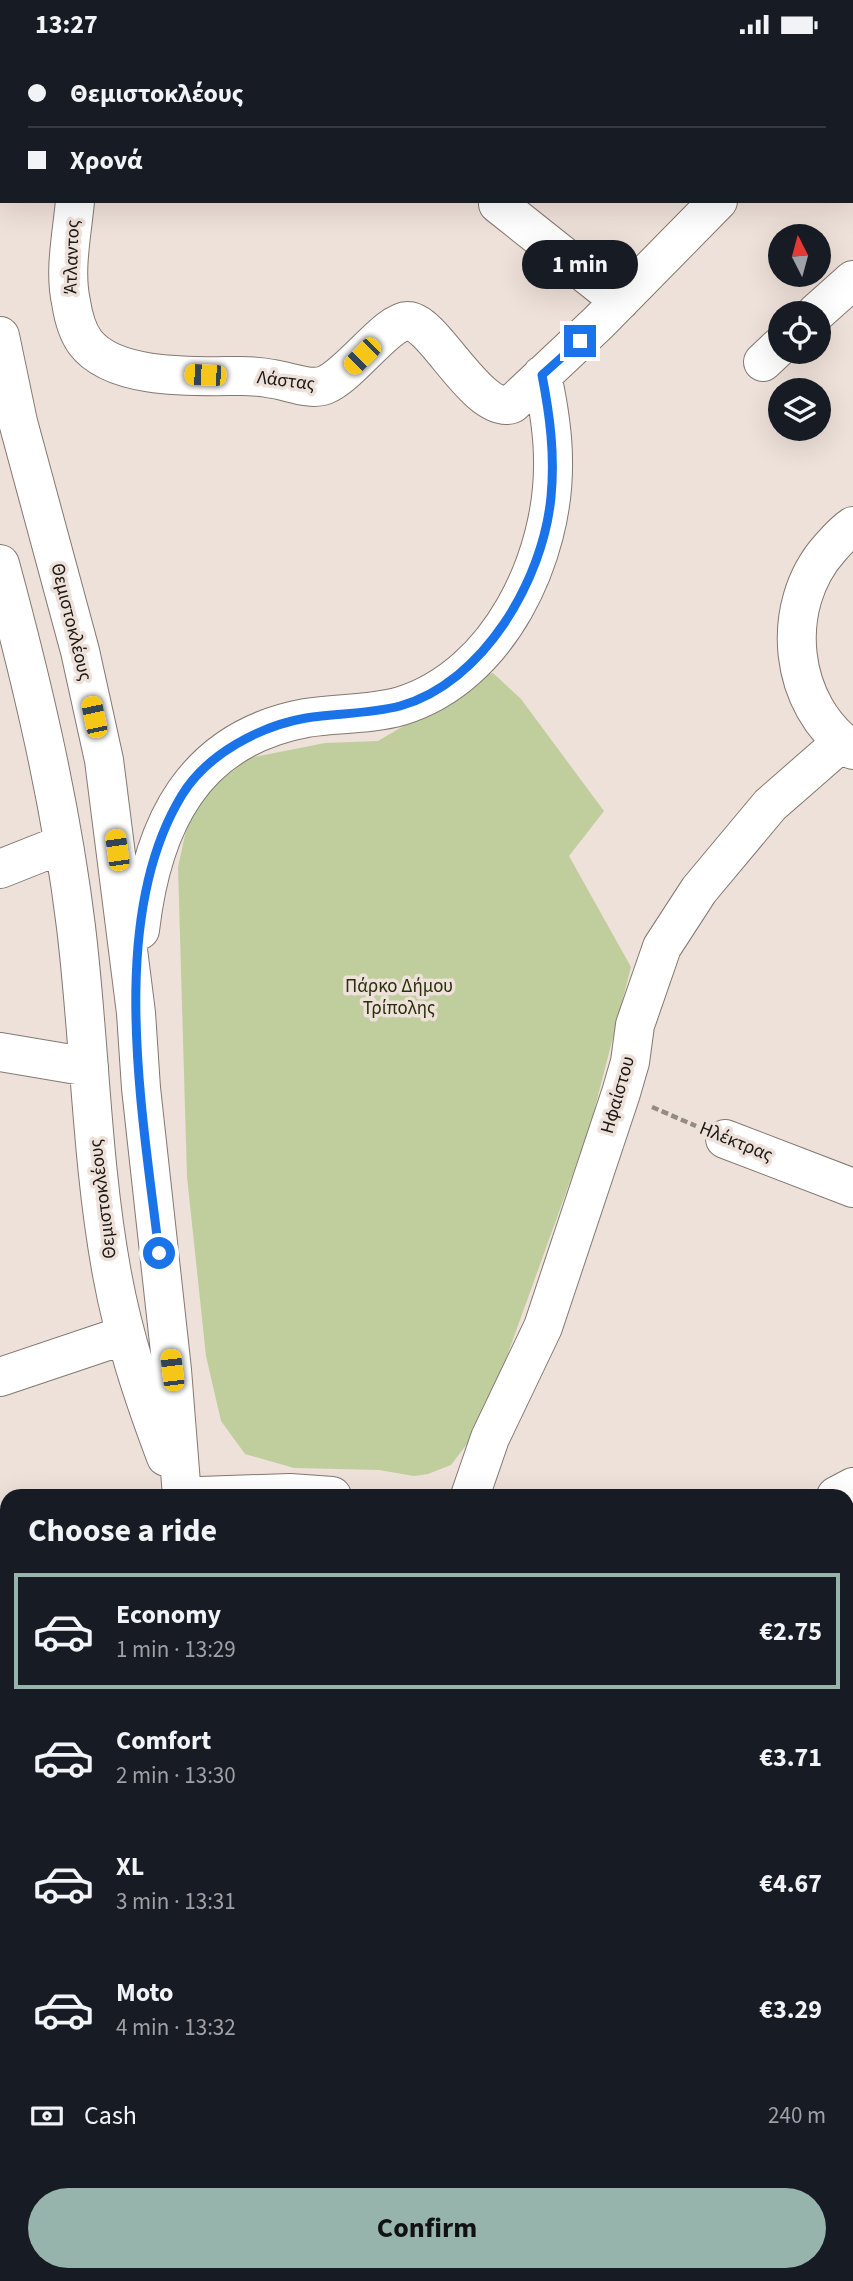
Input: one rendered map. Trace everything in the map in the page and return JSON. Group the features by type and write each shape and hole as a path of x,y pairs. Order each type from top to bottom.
{"street":[{"name":"Άτλαντος","path":"75,203 69,272 71,302 81,335 92,349"},
{"path":"136,1013 144,894 164,827 184,792 209,764 242,740 276,725 307,718 362,713 399,706 429,695 456,676 482,652 505,623 526,587 541,547 551,500 554,461 551,418 542,375 620,301 716,203"},
{"path":"498,204 620,301"},
{"path":"829,301 853,280"},
{"name":"Λάστας","path":"92,349 121,365 156,373 253,376 321,387 342,376 395,325 407,320 418,324 461,373 500,404 512,404 542,375"},
{"name":"Θεμιστοκλέους","path":"0,336 18,422 80,651 104,761 136,1013 141,1088 172,1370 180,1489"},
{"path":"847,746 816,712 800,675 796,636 802,596 819,560 846,530 853,526"},
{"name":"Θεμιστοκλέους","path":"0,564 20,637 63,844 76,926 101,1206 112,1275 137,1381 178,1489"},
{"name":"Ηφαίστου","path":"473,1489 491,1438 544,1327 621,1093 630,1062 635,1025 662,947 699,890 770,805 847,746"},
{"path":"0,869 63,844"},
{"path":"0,1052 89,1067"},
{"name":"Ηλέκτρας","path":"725,1139 853,1188"},
{"path":"0,1377 125,1335"}],"path":[{"name":"Ηλέκτρας","path":"621,1093 725,1139"}],"green space":[{"name":"Πάρκο Δήμου Τρίπολης","path":"493,673 521,699 604,811 569,856 631,967 591,1123 493,1395 470,1440 451,1465 428,1474 414,1476 379,1470 294,1468 245,1454 221,1421 206,1356 187,1177 178,867 192,803 249,758 325,743 378,741 444,702 474,677"}],"route":[{"path":"159,1253 147,1155 136,1013 144,894 164,827 184,792 209,764 242,740 276,725 307,718 362,713 399,706 429,695 456,676 482,652 505,623 526,587 541,547 551,500 554,461 551,418 542,375 580,341"}]}
